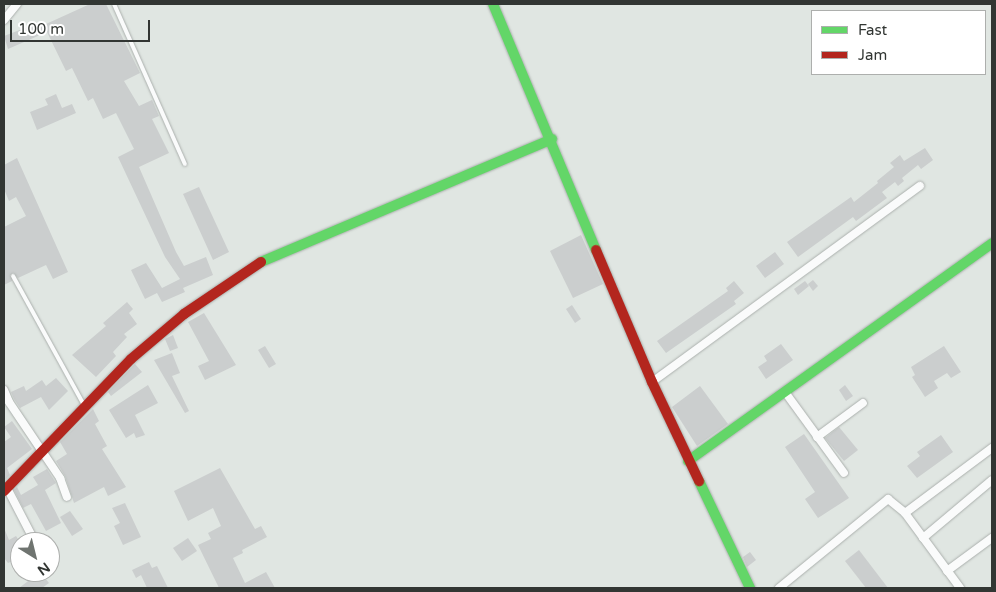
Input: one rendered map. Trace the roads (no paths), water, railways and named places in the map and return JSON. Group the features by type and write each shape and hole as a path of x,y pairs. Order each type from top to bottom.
{"street":[{"path":"4,20 17,4"},
{"path":"493,4 552,139 652,382 750,588"},
{"path":"30,532 6,489 84,405 184,314 242,272 276,254 552,139"},
{"path":"652,382 920,186"},
{"path":"688,461 992,244"},
{"path":"4,390 9,402 42,450 67,497"},
{"path":"785,392 844,473"},
{"path":"817,436 863,403"},
{"path":"905,513 992,448"},
{"path":"923,538 992,480"},
{"path":"779,588 878,505 888,499 905,513 960,588"},
{"path":"947,571 992,538"}],"lane":[{"path":"114,4 185,164"},
{"path":"13,276 84,405"}]}
